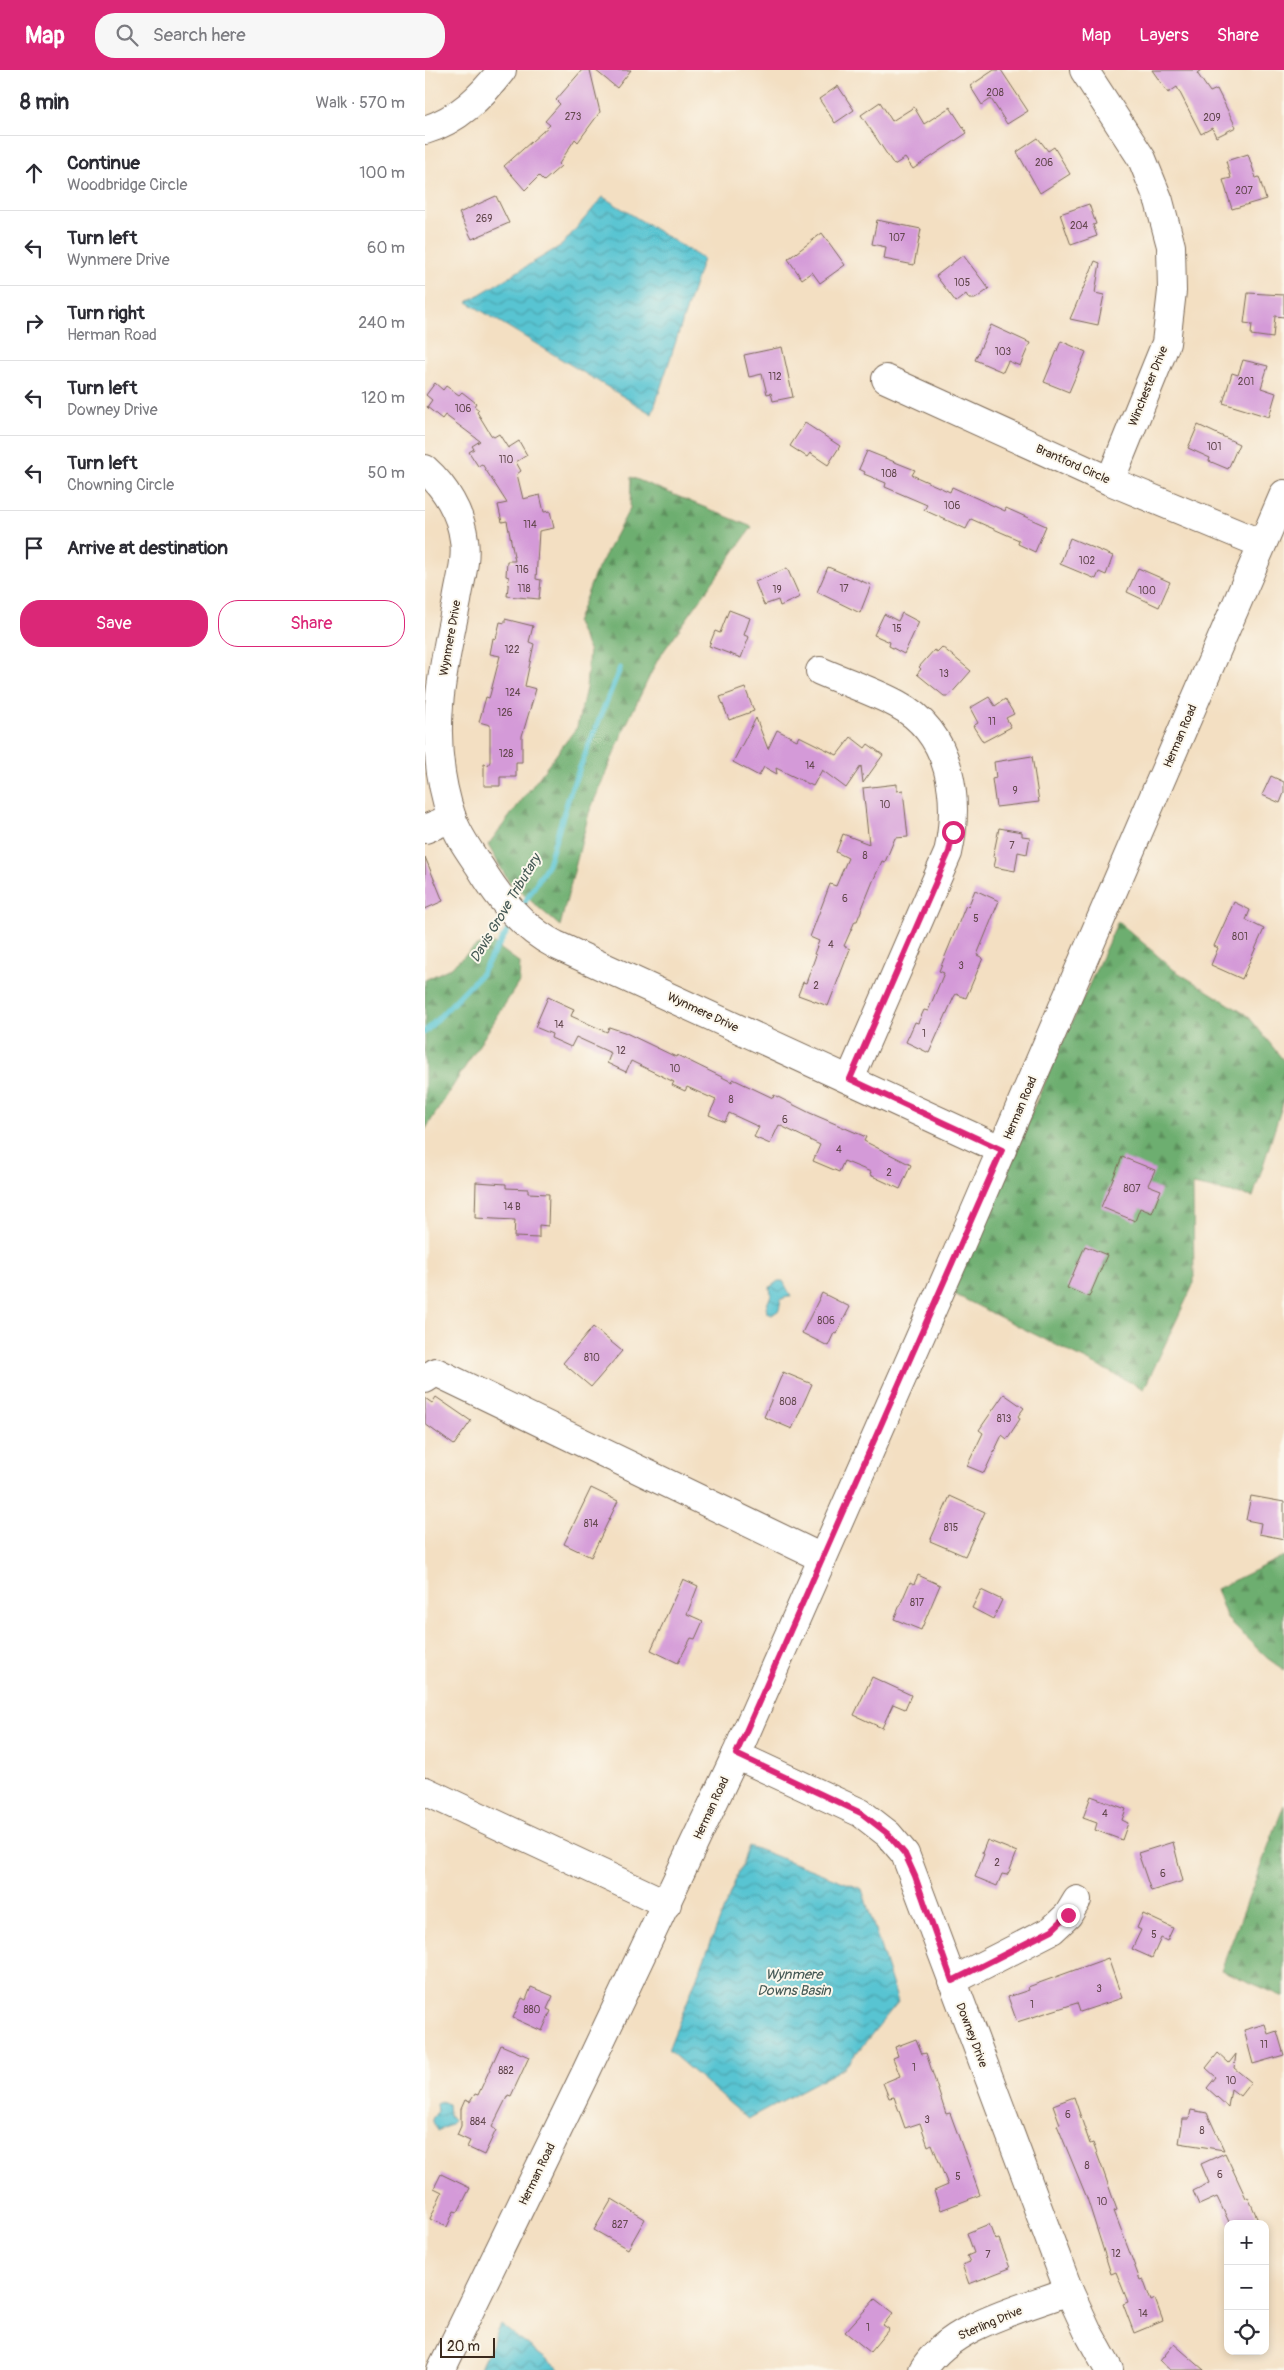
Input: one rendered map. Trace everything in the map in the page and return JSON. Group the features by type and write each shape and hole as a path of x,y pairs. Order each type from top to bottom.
{"street":[{"path":"425,130 458,115 485,92 502,70"},
{"name":"Winchester Drive","path":"1084,70 1130,138 1141,159 1159,200 1171,246 1172,291 1166,344 1110,481"},
{"name":"Brantford Circle","path":"886,379 1110,481 1262,544"},
{"name":"Wynmere Drive","path":"425,469 445,490 453,506 464,540 463,567 439,706 441,770 452,818 482,872 517,916 556,945 1002,1150"},
{"name":"Herman Road","path":"436,2365 667,1904 736,1754 1002,1150 1284,494"},
{"path":"820,671 899,705 918,720 932,735 943,756 951,776 954,798 953,832 949,852 850,1079"},
{"path":"425,829 452,818"},
{"path":"425,1379 437,1372 822,1558"},
{"name":"Downey Drive","path":"736,1754 861,1813 888,1834 905,1854 915,1876 952,1981 1069,2291 1109,2370"},
{"path":"425,1791 667,1904"},
{"path":"952,1981 1052,1930 1068,1915 1077,1900"},
{"name":"Sterling Drive","path":"923,2370 953,2338 974,2327 1069,2291"}],"green space":[{"path":"631,477 752,527 658,659 626,725 589,813 560,926 509,882 488,845 577,727 586,688 589,650 576,623 594,576 630,508"},
{"path":"1118,921 1174,970 1248,1016 1284,1061 1284,1100 1253,1197 1193,1185 1194,1283 1144,1389 950,1292"},
{"path":"490,941 520,963 519,982 425,1130 425,980 450,968 475,947"},
{"path":"1284,1556 1284,1670 1267,1658 1227,1619 1216,1589"},
{"path":"1284,1805 1284,1997 1221,1970"}],"water":[{"path":"603,197 703,259 652,414 467,302 562,245"},
{"path":"778,1281 783,1281 791,1296 781,1299 779,1310 772,1315 767,1313 766,1307 771,1295 770,1287"},
{"name":"Wynmere Downs Basin","path":"749,1846 862,1889 898,2002 845,2067 748,2119 668,2050"},
{"path":"442,2101 448,2104 449,2115 454,2121 437,2131 432,2119 437,2112 436,2104"},
{"path":"501,2325 560,2370 479,2370"}],"building":[{"path":"582,70 590,70 600,112 578,142 575,139 559,164 561,166 544,181 539,176 525,190 504,166 550,125 545,121 560,104 556,100"},
{"path":"595,70 631,70 617,88"},
{"path":"994,70 1001,70 1028,111 1007,124 991,99 982,105 970,86"},
{"path":"1152,70 1201,70 1197,73 1210,92 1217,89 1236,127 1216,137 1212,128 1201,134 1177,87 1168,93"},
{"path":"838,86 854,110 835,123 819,99"},
{"path":"880,102 892,121 914,107 924,124 950,107 967,133 913,169 905,158 894,165 861,115"},
{"path":"1038,138 1048,151 1054,147 1070,174 1040,193 1017,152"},
{"path":"1248,154 1256,178 1259,177 1266,199 1232,209 1223,180 1231,178 1226,161"},
{"path":"496,196 509,223 472,239 459,213"},
{"path":"1089,204 1096,224 1093,225 1097,236 1071,245 1060,214"},
{"path":"877,220 921,229 914,265 884,259 886,247 872,244"},
{"path":"822,233 845,265 820,283 812,272 802,279 788,259"},
{"path":"963,255 989,289 975,299 969,299 966,294 956,302 936,276"},
{"path":"1095,261 1100,263 1095,293 1104,295 1098,325 1070,319"},
{"path":"1248,293 1284,295 1284,317 1275,316 1273,338 1251,335 1252,324 1244,323"},
{"path":"991,325 1030,343 1020,366 1008,361 1003,372 975,360"},
{"path":"1061,341 1086,352 1069,392 1044,382"},
{"path":"782,347 793,397 773,401 771,393 767,394 762,374 749,377 744,355"},
{"path":"1243,360 1268,366 1261,388 1276,393 1269,417 1223,403 1232,373 1238,375"},
{"path":"435,383 443,390 446,386 459,395 462,392 476,403 474,406 479,410 477,412 491,435 494,437 499,434 508,448 519,441 527,455 516,462 521,471 517,474 523,499 540,495 544,512 550,511 554,528 539,531 536,579 541,580 539,599 507,596 509,577 506,576 507,561 515,561 507,521 502,522 498,505 507,503 482,464 478,466 469,452 474,449 472,446 480,441 445,415 442,419 427,407 432,400 426,395"},
{"path":"805,423 840,446 828,465 810,453 807,457 790,446"},
{"path":"1198,425 1239,444 1228,469 1209,461 1210,458 1188,448"},
{"path":"867,451 915,470 912,475 950,492 952,487 1005,511 1006,508 1046,526 1035,552 1018,544 1019,540 971,519 966,529 924,510 927,505 885,487 886,483 864,474 865,472 859,469"},
{"path":"1070,538 1113,556 1106,575 1099,572 1096,579 1060,564"},
{"path":"828,567 871,585 860,613 817,592"},
{"path":"787,568 800,597 780,606 778,600 764,605 755,582"},
{"path":"1138,568 1170,582 1159,607 1127,592"},
{"path":"729,610 750,618 744,635 749,637 741,658 709,646 715,631 720,633"},
{"path":"902,613 919,622 904,654 889,646 890,642 874,635 884,614 898,621"},
{"path":"505,619 533,626 529,642 534,644 525,686 536,689 522,736 522,762 516,762 516,777 500,777 500,786 484,786 484,764 488,765 490,762 490,725 479,722 486,697 489,698 490,695 500,656 490,654 493,638 496,639 500,622 505,623"},
{"path":"942,647 971,671 949,696 944,696 917,674 921,669 919,667 934,650 937,652"},
{"path":"745,688 754,711 729,720 720,697"},
{"path":"989,697 995,706 1005,699 1014,714 1006,718 1011,727 983,742 973,726 978,723 970,708"},
{"path":"756,718 768,749 777,730 797,740 799,736 837,755 851,737 865,748 868,744 883,755 863,783 861,766 846,788 822,770 813,786 776,768 777,774 764,767 759,776 733,762"},
{"path":"1032,756 1039,802 996,807 992,779 996,778 994,762"},
{"path":"1271,776 1284,782 1284,793 1280,803 1262,795"},
{"path":"897,784 897,791 903,790 908,837 895,838 885,862 882,861 857,921 855,921 844,946 850,949 828,1006 798,995 803,982 806,983 819,941 810,937 830,884 836,886 848,858 836,852 843,834 869,844 863,788"},
{"path":"999,828 1022,832 1022,836 1030,837 1027,854 1018,852 1015,871 994,867 996,858 993,857"},
{"path":"425,857 443,901 425,909"},
{"path":"975,890 999,901 977,955 983,958 966,998 956,994 954,997 929,1053 906,1042 915,1022 918,1023 924,1010 928,1011 944,973 939,971 966,905 968,907"},
{"path":"1234,902 1250,910 1246,920 1264,929 1242,979 1211,965 1218,948 1214,946"},
{"path":"548,997 574,1009 571,1016 607,1032 609,1027 624,1032 732,1082 733,1079 773,1098 774,1095 866,1137 864,1141 911,1165 900,1189 870,1175 871,1172 844,1161 839,1172 813,1161 820,1145 779,1125 770,1144 754,1137 759,1127 729,1113 725,1122 709,1115 716,1100 687,1087 685,1091 672,1085 674,1082 631,1061 626,1072 607,1063 611,1053 576,1037 571,1047 551,1038 552,1034 535,1027"},
{"path":"1122,1157 1155,1170 1148,1185 1161,1190 1152,1213 1140,1208 1135,1221 1101,1207"},
{"path":"476,1182 506,1184 506,1188 528,1189 528,1193 549,1194 548,1226 539,1225 539,1238 514,1237 515,1220 475,1218"},
{"path":"1085,1246 1107,1255 1089,1297 1067,1288"},
{"path":"822,1293 850,1307 828,1346 802,1333"},
{"path":"593,1327 622,1351 591,1387 563,1363"},
{"path":"783,1372 812,1384 792,1429 764,1417"},
{"path":"1004,1394 1024,1408 1018,1416 1020,1419 1007,1439 1002,1435 984,1473 967,1466 983,1433 979,1430"},
{"path":"436,1397 471,1421 454,1445 425,1424 425,1398 432,1403"},
{"path":"591,1488 618,1501 591,1557 564,1544"},
{"path":"950,1496 985,1512 965,1556 930,1541"},
{"path":"1251,1496 1284,1502 1284,1539 1259,1534 1261,1523 1246,1520"},
{"path":"918,1575 940,1585 921,1630 894,1619 910,1582 914,1584"},
{"path":"683,1579 698,1586 687,1614 703,1621 695,1639 691,1638 678,1663 651,1650"},
{"path":"981,1590 1002,1600 993,1619 972,1608"},
{"path":"872,1677 911,1695 905,1709 893,1704 882,1728 854,1715"},
{"path":"1091,1796 1126,1809 1122,1820 1128,1823 1122,1840 1095,1830 1097,1823 1083,1818"},
{"path":"987,1840 1017,1852 1010,1870 1007,1875 1002,1874 997,1886 975,1877"},
{"path":"1173,1842 1183,1881 1151,1891 1138,1853"},
{"path":"1143,1914 1173,1928 1167,1941 1161,1938 1152,1958 1132,1949 1141,1930 1137,1928"},
{"path":"1108,1958 1122,1998 1080,2012 1077,2003 1017,2022 1008,1997 1029,1990 1028,1987"},
{"path":"531,1987 553,1996 547,2009 551,2011 542,2031 513,2018 522,1998 526,2000"},
{"path":"1265,2024 1268,2034 1277,2031 1284,2055 1253,2064 1244,2030"},
{"path":"916,2039 922,2054 926,2053 946,2114 950,2113 980,2195 941,2210 934,2191 948,2185 932,2144 928,2146 920,2123 905,2128 894,2097 889,2098 883,2083 900,2076 893,2058 898,2056 895,2047"},
{"path":"501,2045 529,2057 511,2096 508,2095 492,2127 496,2130 484,2155 467,2147 470,2141 457,2135 461,2126 461,2109 465,2100 470,2102 475,2094 478,2095"},
{"path":"1218,2053 1229,2063 1236,2054 1234,2068 1251,2082 1240,2096 1231,2089 1228,2107 1207,2088 1216,2077 1206,2068"},
{"path":"1074,2097 1090,2144 1093,2143 1103,2170 1117,2210 1114,2211 1140,2280 1143,2279 1151,2301 1155,2299 1163,2321 1134,2333 1123,2304 1128,2302 1116,2272 1111,2274 1087,2198 1057,2125 1060,2124 1053,2105"},
{"path":"1191,2110 1207,2113 1224,2150 1179,2143 1183,2119 1189,2119"},
{"path":"1225,2153 1258,2220 1228,2220 1217,2197 1199,2205 1193,2191 1209,2183 1201,2164"},
{"path":"441,2174 470,2188 458,2212 454,2211 447,2227 430,2219 442,2192 434,2188"},
{"path":"612,2199 645,2219 628,2249 594,2230"},
{"path":"989,2224 995,2240 999,2239 1010,2268 969,2284 962,2265 970,2262 967,2256 974,2253 967,2233"},
{"path":"875,2299 893,2313 883,2325 889,2329 870,2352 845,2332"},
{"path":"1174,2344 1204,2370 1170,2370 1160,2361"}],"waterway":[{"name":"Davis Grove Tributary","path":"520,910 548,864 571,790 620,668"},
{"name":"Davis Grove Tributary","path":"425,1032 480,975 513,922"}],"route":[{"path":"953,832 949,852 850,1079 1002,1150 736,1754 861,1813 888,1834 905,1854 915,1876 952,1981 1052,1930 1068,1915"}]}
